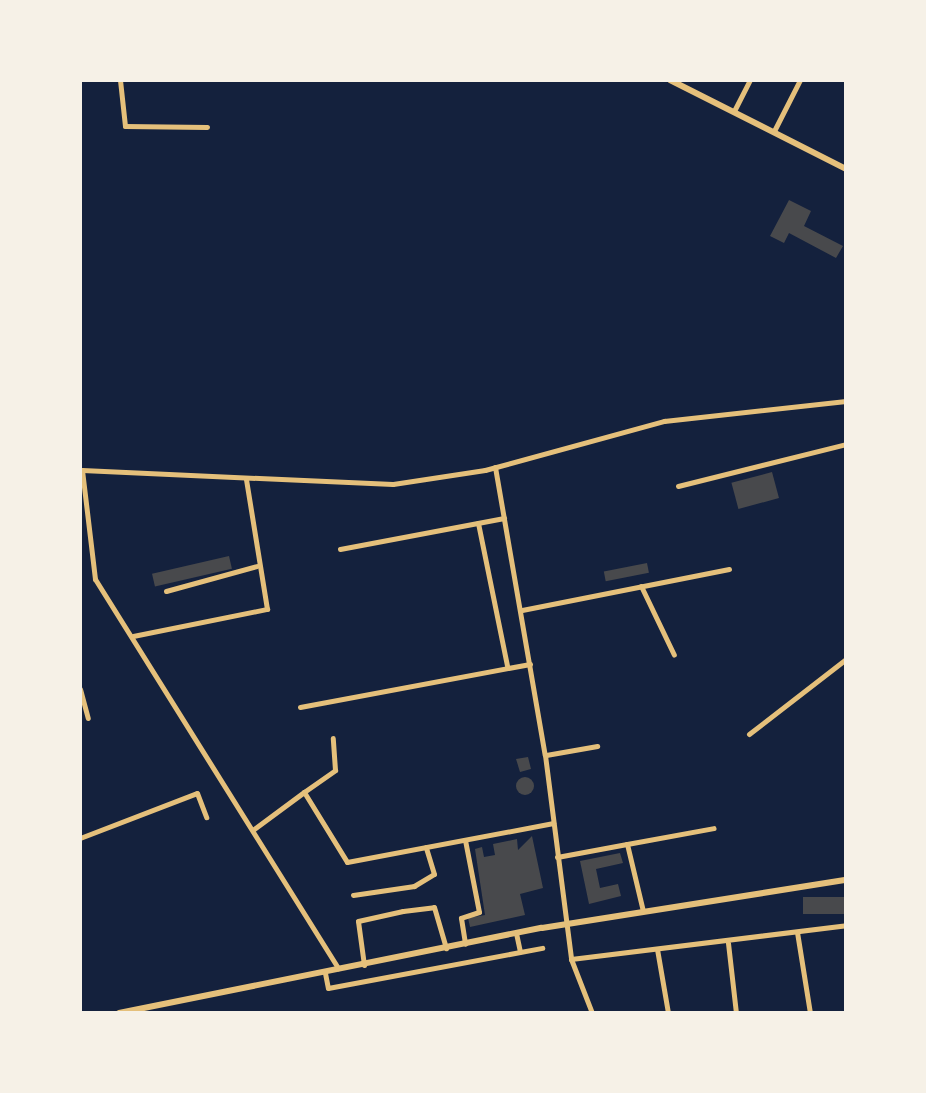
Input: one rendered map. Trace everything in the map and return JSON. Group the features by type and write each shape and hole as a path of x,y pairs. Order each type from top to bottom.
{"street":[{"path":"120,80 125,126 208,127"},
{"path":"670,80 846,169"},
{"path":"734,112 750,80"},
{"path":"774,132 800,80"},
{"path":"339,971 92,574 83,529 81,470 393,484 495,467 507,458 664,421 846,401"},
{"path":"678,486 846,444"},
{"path":"495,467 545,755 571,960 592,1013"},
{"path":"133,636 264,612 246,480"},
{"path":"340,549 505,518"},
{"path":"478,522 507,666"},
{"path":"166,591 257,566"},
{"path":"522,610 729,568"},
{"path":"640,586 674,655"},
{"path":"749,734 846,659"},
{"path":"300,707 530,664"},
{"path":"80,689 88,718"},
{"path":"254,829 335,770 333,738"},
{"path":"545,755 597,746"},
{"path":"304,792 346,862 553,823"},
{"path":"80,838 197,793 206,817"},
{"path":"557,857 714,828"},
{"path":"465,840 479,912 461,918 465,944"},
{"path":"627,844 643,911"},
{"path":"352,894 414,886 434,874 426,847"},
{"path":"120,1013 567,923 846,880"},
{"path":"364,966 358,921 434,907 446,948"},
{"path":"571,960 846,925"},
{"path":"797,932 810,1013"},
{"path":"516,933 520,952"},
{"path":"728,943 736,1013"},
{"path":"325,974 328,988 542,948"},
{"path":"657,949 668,1013"}],"building":[{"path":"789,200 811,211 804,226 843,246 836,258 789,233 784,243 770,236"},
{"path":"772,472 779,498 738,509 731,483"},
{"path":"229,556 232,569 155,586 152,574"},
{"path":"647,563 649,573 606,581 604,571"},
{"path":"528,757 531,769 520,772 516,759"},
{"path":"525,777 534,786 525,795 516,786"},
{"path":"532,836 543,888 520,894 525,915 470,927 468,918 485,915 475,849 482,847 484,857 495,855 493,844 517,839 518,850"},
{"path":"620,853 623,863 596,869 600,888 618,884 621,896 589,904 580,861"},
{"path":"803,897 846,897 846,914 803,914"}]}
